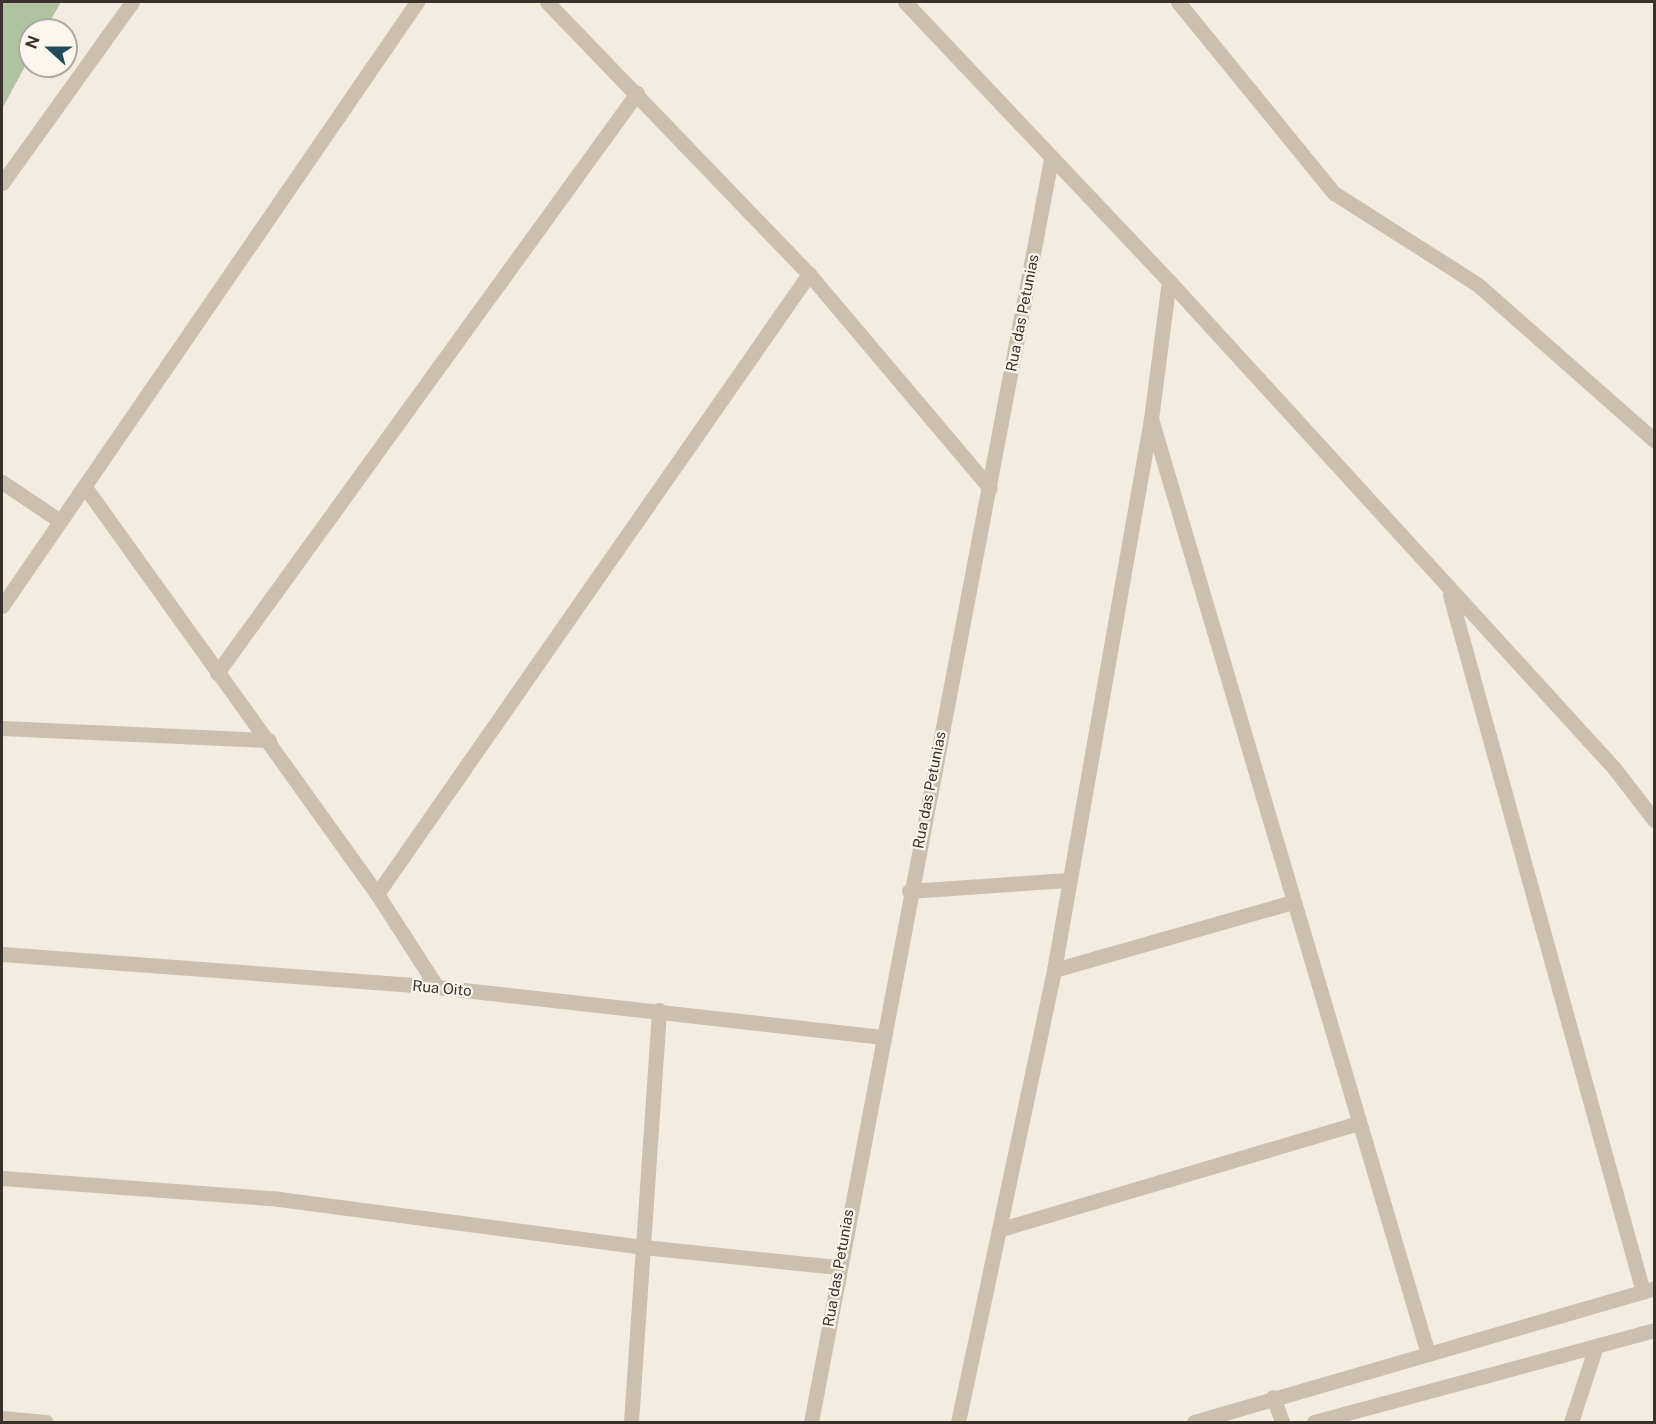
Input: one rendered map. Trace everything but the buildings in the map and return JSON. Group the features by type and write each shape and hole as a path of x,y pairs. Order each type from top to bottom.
{"street":[{"path":"2,183 132,2"},
{"path":"2,606 417,2"},
{"path":"547,2 809,274 990,488"},
{"path":"905,2 1051,159 1169,281 1449,594 1614,768 1654,820"},
{"path":"1178,2 1334,193 1477,284 1654,440"},
{"path":"217,673 637,93"},
{"name":"Rua das Petunias","path":"812,1422 837,1267 909,891 990,488 1051,159"},
{"path":"377,894 809,274"},
{"path":"958,1422 1001,1229 1054,970 1068,880 1151,419 1169,281"},
{"path":"1151,419 1428,1354"},
{"path":"2,482 60,521"},
{"path":"85,487 217,673 269,740 377,894 437,987"},
{"path":"1194,1422 1273,1397 1648,1290 1449,594"},
{"path":"2,728 269,740"},
{"path":"909,891 1068,880"},
{"path":"1054,970 1293,902"},
{"name":"Rua Oito","path":"2,954 437,987 659,1010 882,1037"},
{"path":"631,1422 659,1010"},
{"path":"1001,1229 1359,1124"},
{"path":"2,1178 279,1199 643,1247 837,1267"},
{"path":"1314,1422 1654,1330"},
{"path":"1571,1422 1596,1346"},
{"path":"1273,1397 1282,1422"},
{"path":"2,1418 46,1422"}],"green space":[{"path":"2,2 61,2 52,18 18,18 19,78 2,109"}]}
